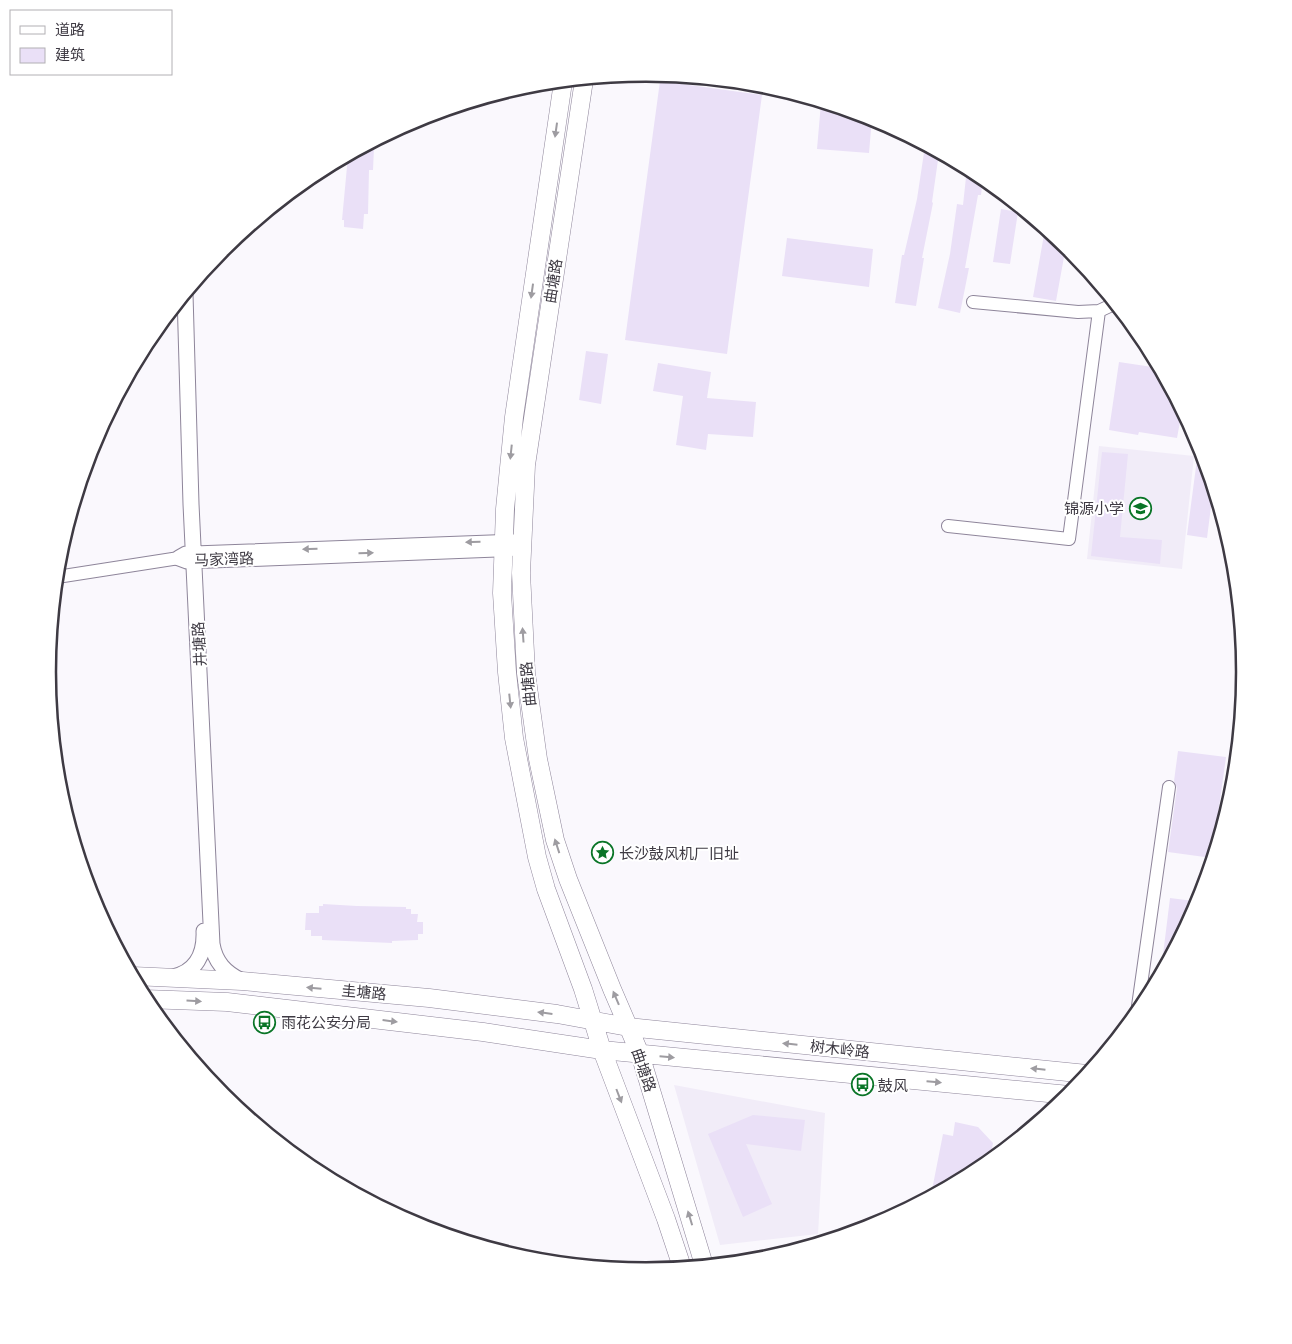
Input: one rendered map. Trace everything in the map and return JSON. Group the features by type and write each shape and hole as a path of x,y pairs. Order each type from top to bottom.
{"main road":[{"name":"曲塘路","path":"583,86 526,465 521,544 523,627 530,701 538,760 555,840 568,879 640,1054 702,1259"},
{"name":"曲塘路","path":"562,88 514,417 505,509 502,593 507,672 514,738 537,857 546,889 583,989 602,1050 680,1260"},
{"name":"圭塘路","path":"141,976 242,981 439,999 557,1014 593,1021"},
{"name":"圭塘路","path":"155,998 227,1002 482,1032 602,1050"},
{"name":"树木岭路","path":"593,1021 628,1027 1078,1073"},
{"name":"树木岭路","path":"602,1050 1058,1094"}],"street":[{"path":"973,302 1078,312 1099,311 1109,307"},
{"name":"井塘路","path":"185,304 188,558 212,944 217,962 230,974 242,981"},
{"path":"948,526 1070,539 1099,311"},
{"name":"井塘路","path":"169,978 185,974 192,968 203,952 204,943 178,313"},
{"name":"马家湾路","path":"188,558 521,544"},
{"path":"65,576 188,558"},
{"path":"1140,994 1169,786"}],"shaded area":[{"name":"锦源小学","path":"1099,446 1194,456 1182,569 1087,559"},
{"path":"674,1085 825,1113 818,1234 720,1245"}],"building":[{"path":"660,83 762,95 727,354 625,340"},
{"path":"820,109 871,127 869,153 817,149"},
{"path":"374,149 373,170 369,170 368,214 364,214 363,229 344,227 344,220 342,220 347,163"},
{"path":"924,152 938,159 916,306 895,303 902,255 904,255 917,199"},
{"path":"966,177 982,188 981,195 978,195 965,268 969,268 960,313 938,308 950,254 957,204 963,205"},
{"path":"1001,209 1014,211 1018,215 1010,264 993,262"},
{"path":"1044,237 1064,256 1056,301 1033,297"},
{"path":"787,238 873,249 869,287 782,276"},
{"path":"586,351 608,354 601,404 579,400"},
{"path":"1119,362 1150,367 1180,422 1177,438 1139,432 1138,435 1109,430"},
{"path":"658,363 711,372 707,398 756,402 753,437 708,434 706,450 676,445 683,396 653,391"},
{"path":"1102,452 1128,454 1120,537 1162,540 1160,564 1091,556"},
{"path":"1197,462 1211,504 1207,538 1187,535"},
{"path":"1178,751 1226,757 1218,817 1206,857 1168,852 1177,788 1174,781"},
{"path":"1170,898 1190,900 1175,933 1163,956"},
{"path":"323,904 406,907 406,909 411,909 411,914 418,914 417,922 423,922 423,934 418,934 418,940 392,941 392,943 322,940 322,936 311,936 311,930 305,930 306,913 319,913 319,906 323,906"},
{"path":"753,1115 805,1120 801,1151 746,1144 772,1204 743,1217 708,1134"},
{"path":"955,1122 978,1127 993,1143 992,1149 932,1188 943,1134 953,1136"}],"place":[{"name":"锦源小学","path":"1140,508"},
{"name":"长沙鼓风机厂旧址","path":"603,853"},
{"name":"雨花公安分局","path":"265,1022"},
{"name":"鼓风","path":"862,1085"}]}
